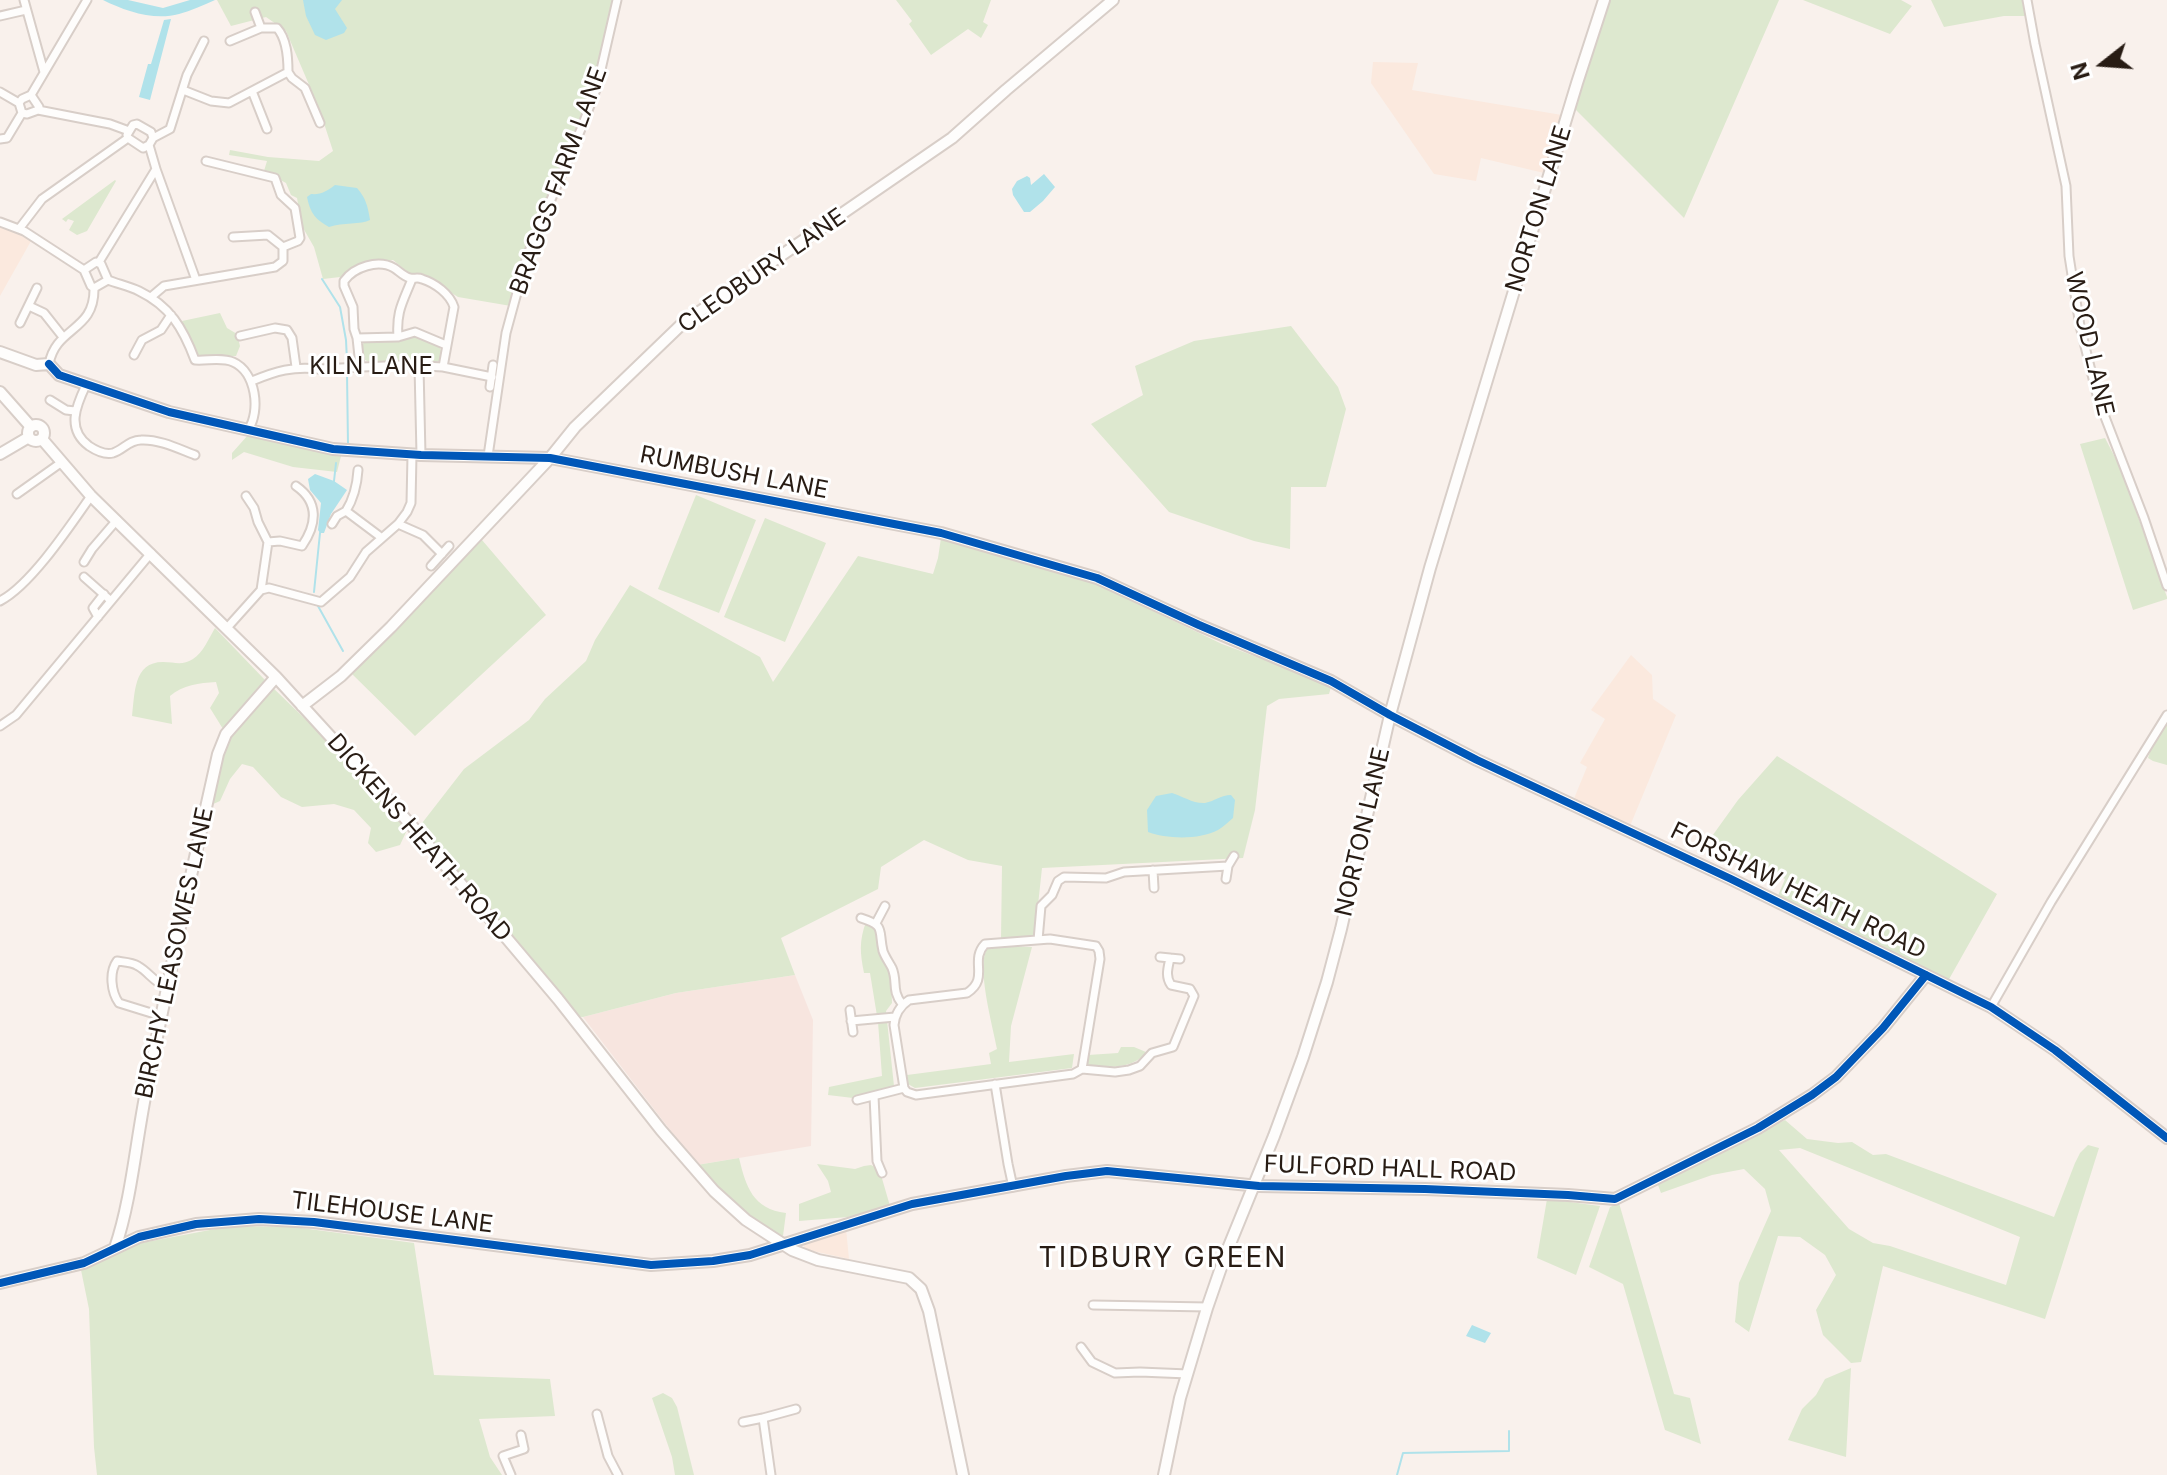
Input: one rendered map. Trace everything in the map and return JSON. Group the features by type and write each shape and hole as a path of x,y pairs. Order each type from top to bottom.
{"street":[{"path":"24,0 44,72"},
{"path":"19,103 31,95 87,0"},
{"name":"BRAGGS FARM LANE","path":"488,456 506,333 527,256 597,87 617,0"},
{"name":"CLEOBURY LANE","path":"302,706 341,676 391,627 550,458 575,427 683,323 952,138 1113,0"},
{"name":"NORTON LANE","path":"1164,1475 1171,1436 1208,1307 1303,1057 1327,982 1390,715 1451,494 1604,0"},
{"name":"WOOD LANE","path":"2027,0 2066,186 2069,256 2080,326 2098,399 2167,586"},
{"path":"0,16 26,10"},
{"path":"255,12 261,28"},
{"path":"230,41 261,28 277,28 285,46 288,72 305,88 320,123"},
{"path":"22,113 38,110 110,124 143,148 170,129 187,75 204,41"},
{"path":"183,90 211,101 229,103 288,72"},
{"path":"252,91 267,129"},
{"path":"0,92 19,103 22,113 7,138 0,139"},
{"path":"31,95 38,110"},
{"path":"19,229 42,199 129,135 133,125 137,124 151,132 156,169 196,280"},
{"path":"206,161 277,180 281,195 295,208 300,238 283,247"},
{"path":"84,270 99,262 156,169"},
{"path":"1,222 19,229 84,270 94,288 92,308 86,318 51,352 49,364"},
{"path":"233,237 268,235 283,247"},
{"path":"151,297 164,286 275,267 283,261 283,247"},
{"path":"99,262 108,280 151,297 171,315 184,331 197,363 228,360 243,369 252,381 254,404 253,423 248,430"},
{"path":"360,366 353,307 344,286 346,277 369,265 385,264 412,279 424,279 452,299 454,307 443,367"},
{"path":"398,337 396,319 412,279"},
{"path":"94,288 108,280"},
{"path":"20,323 37,288"},
{"path":"29,306 44,313 63,337"},
{"path":"134,355 142,340 161,330 171,315"},
{"path":"240,336 281,328 287,330 296,337 296,367"},
{"path":"357,338 398,337 415,332 446,345"},
{"name":"RUMBUSH LANE","path":"0,352 36,365 49,364 59,375 169,412 333,449 417,455 550,458 941,533 1097,578 1331,681 1390,715"},
{"path":"490,387 493,365"},
{"path":"261,590 269,588 317,601 350,577 366,552 407,512 417,455 419,366"},
{"name":"KILN LANE","path":"252,381 296,367 443,367 492,377"},
{"path":"86,385 75,411 75,426 87,444 113,453 142,439 193,454 196,445"},
{"path":"0,392 30,432 0,454"},
{"path":"50,400 66,410 75,411"},
{"name":"DICKENS HEATH ROAD","path":"30,432 41,427 44,434 42,439 91,496 276,677 412,826 714,1191 746,1220 788,1247 818,1260 902,1275 916,1282 929,1311 963,1475"},
{"path":"17,494 62,462"},
{"path":"332,524 353,501 358,470"},
{"path":"347,478 358,483"},
{"path":"268,542 302,546 305,542 313,514 312,501 296,486"},
{"path":"0,601 12,594 60,540 91,496"},
{"path":"226,629 261,590 268,542 246,496"},
{"path":"346,511 382,538"},
{"path":"84,562 117,520"},
{"path":"398,524 423,535 442,554"},
{"path":"431,566 449,546"},
{"path":"0,726 16,715 98,617 107,597 151,553"},
{"path":"84,577 107,597"},
{"name":"BIRCHY LEASOWES LANE","path":"115,1248 124,1217 139,1127 193,864 222,743 226,734 276,677"},
{"name":"FORSHAW HEATH ROAD","path":"1390,715 1477,760 1731,879 1991,1007 2055,1050 2167,1138"},
{"path":"1991,1007 2051,902 2167,715"},
{"path":"1226,879 1234,856"},
{"path":"1038,940 1041,906 1064,877 1106,878 1124,872 1228,866"},
{"path":"1153,870 1154,888"},
{"path":"876,923 885,906"},
{"path":"861,918 876,923 882,933 896,996 902,1004"},
{"path":"1082,1069 1100,959 1096,946 1050,939 985,944 979,950 979,977 972,990 909,1000 902,1004 895,1017 904,1088 911,1094 1073,1074 1082,1069 1129,1070 1140,1066 1152,1053 1173,1047 1194,996 1190,989 1169,982 1170,958"},
{"path":"1160,957 1180,959"},
{"path":"161,1016 119,1003 112,988 113,965 117,961 134,964 159,985 167,987"},
{"name":"FULFORD HALL ROAD","path":"785,1244 912,1204 1107,1171 1255,1185 1537,1193 1615,1199 1758,1128 1812,1095 1836,1077 1883,1028 1926,975"},
{"path":"850,1010 853,1032"},
{"path":"851,1021 895,1017"},
{"path":"995,1084 1013,1187"},
{"path":"857,1100 904,1088"},
{"path":"874,1096 877,1161 882,1173"},
{"path":"866,1163 877,1161"},
{"name":"TILEHOUSE LANE","path":"0,1283 84,1263 139,1237 196,1224 259,1219 314,1222 651,1265 713,1261 750,1255 785,1244"},
{"path":"1093,1305 1208,1307"},
{"path":"1081,1347 1092,1362 1115,1373 1188,1374"},
{"path":"1085,1372 1092,1362"},
{"path":"743,1422 796,1409"},
{"path":"597,1414 608,1456 618,1475"},
{"path":"763,1418 771,1475"},
{"path":"511,1475 503,1456 524,1449 521,1435"}],"shaded area":[{"path":"1373,62 1418,63 1412,90 1562,115 1544,173 1481,158 1476,181 1434,174 1371,83"},
{"path":"0,225 31,241 0,296"},
{"path":"1631,655 1652,675 1653,699 1676,715 1630,826 1573,801 1587,767 1580,763 1605,719 1591,710"},
{"path":"795,975 813,1020 811,1146 697,1165 583,1017 676,993"},
{"path":"846,1229 849,1259 804,1249 804,1242"}],"green space":[{"path":"217,0 612,0 592,89 515,273 511,306 458,297 428,278 410,274 393,260 374,264 349,276 323,279 314,247 302,226 297,198 291,195 286,183 264,171 267,161 229,155 230,150 319,161 333,151 319,108 286,31 266,17 231,26"},
{"path":"896,0 991,0 983,22 988,25 981,38 968,29 931,55"},
{"path":"1609,0 1779,0 1684,218 1574,108"},
{"path":"1803,0 1901,0 1912,6 1890,34"},
{"path":"1931,0 2022,0 2025,16 2004,16 1944,27"},
{"path":"115,180 87,231 77,235 69,230 74,221 62,219"},
{"path":"220,313 227,328 237,334 240,346 236,356 195,356 182,321"},
{"path":"1291,326 1338,387 1346,409 1326,487 1291,487 1290,549 1254,541 1169,512 1091,424 1143,395 1135,366 1194,341"},
{"path":"417,335 439,346 443,355 440,361 412,360 381,364 365,360 362,345 366,340 399,342"},
{"path":"248,435 341,456 337,472 293,467 244,452 232,460 232,453"},
{"path":"2105,438 2120,467 2167,597 2133,610 2080,444"},
{"path":"696,495 756,520 719,613 658,589"},
{"path":"765,518 826,543 785,642 724,617"},
{"path":"941,538 1093,582 1222,644 1331,687 1329,694 1279,699 1267,706 1255,810 1243,858 1042,868 1035,933 1032,937 1001,939 1002,866 968,860 924,840 881,867 878,889 781,938 795,975 676,993 583,1017 570,1016 501,925 419,827 464,769 529,720 545,699 586,661 595,640 630,585 760,657 773,682 858,556 933,574"},
{"path":"482,540 546,615 415,736 351,673"},
{"path":"215,628 265,680 223,729 210,708 219,693 216,682 192,685 170,696 172,724 132,716 137,681 146,667 153,663 182,663 193,659"},
{"path":"271,686 327,740 407,830 400,845 376,852 368,843 371,828 354,810 334,804 302,807 281,797 253,767 242,764 230,779 220,801 211,805 226,740"},
{"path":"2167,722 2167,765 2148,758 2153,743"},
{"path":"1777,756 1997,894 1948,981 1777,898 1785,879 1710,839 1738,800"},
{"path":"866,922 875,925 878,948 891,971 892,1003 886,1011 894,1086 853,1098 828,1095 829,1087 882,1076 870,973 864,973 862,959 861,941"},
{"path":"1032,947 1011,1026 1009,1062 1074,1054 1072,1068 915,1088 908,1084 907,1075 991,1064 989,1053 997,1049 984,982 984,957 987,949"},
{"path":"1121,1047 1134,1047 1146,1052 1127,1065 1087,1066 1088,1055 1118,1053"},
{"path":"1785,1120 1807,1139 1852,1142 1873,1155 1886,1154 2054,1217 2080,1153 2088,1145 2099,1148 2045,1319 1883,1266 1861,1362 1851,1363 1823,1335 1816,1310 1836,1275 1825,1255 1800,1237 1778,1236 1749,1332 1735,1322 1739,1283 1771,1211 1765,1189 1744,1169 1712,1175 1661,1193 1658,1185","holes":["1800,1148 2020,1237 2006,1285 1873,1243 1849,1229 1779,1150"]},
{"path":"739,1158 748,1187 758,1201 775,1211 786,1213 783,1236 737,1205 697,1165"},
{"path":"817,1164 855,1169 875,1167 881,1175 890,1206 848,1217 799,1221 799,1204 831,1192"},
{"path":"1547,1199 1600,1206 1576,1275 1537,1258"},
{"path":"1619,1203 1674,1394 1690,1398 1701,1444 1665,1430 1623,1284 1589,1267 1610,1207"},
{"path":"231,1226 294,1227 414,1243 434,1375 550,1379 555,1416 479,1419 490,1457 502,1475 97,1475 89,1309 81,1270 136,1244"},
{"path":"1851,1368 1846,1457 1788,1440 1802,1409 1816,1395 1825,1379"},
{"path":"663,1393 672,1398 677,1407 694,1475 675,1475 652,1398"}],"water":[{"path":"103,0 128,0 163,8 190,0 215,0 184,13 150,16"},
{"path":"303,0 342,0 335,9 347,28 344,33 326,40 315,35"},
{"path":"171,19 150,100 139,97 164,20"},
{"path":"1044,174 1055,187 1030,212 1024,212 1012,189 1017,181 1027,176 1031,185"},
{"path":"335,185 357,188 363,195 370,220 329,227 317,219 307,197"},
{"path":"315,474 347,490 331,514 324,533 318,530 321,503 310,490 308,479"},
{"path":"1172,793 1201,803 1231,795 1235,800 1233,818 1218,830 1202,836 1173,837 1148,832 1147,810 1156,796"},
{"path":"1472,1325 1491,1333 1485,1343 1466,1336"}],"waterway":[{"path":"322,279 340,307 347,361"},
{"path":"347,373 348,445"},
{"path":"334,481 336,463"},
{"path":"314,592 320,533"},
{"path":"318,606 343,651"},
{"path":"1397,1475 1403,1453 1509,1451 1509,1431"}],"cycle path":[{"path":"49,364 59,375 169,412 333,449 550,458 941,533 1097,578 1331,681 1477,760 1731,879 1991,1007 2055,1050 2167,1138"},
{"path":"0,1283 84,1263 139,1237 196,1224 259,1219 314,1222 651,1265 713,1261 750,1255 912,1204 1107,1171 1259,1186 1425,1189 1615,1199 1758,1128 1812,1095 1836,1077 1883,1028 1926,975"}],"district":[{"name":"TIDBURY GREEN","path":"1163,1259"}]}
